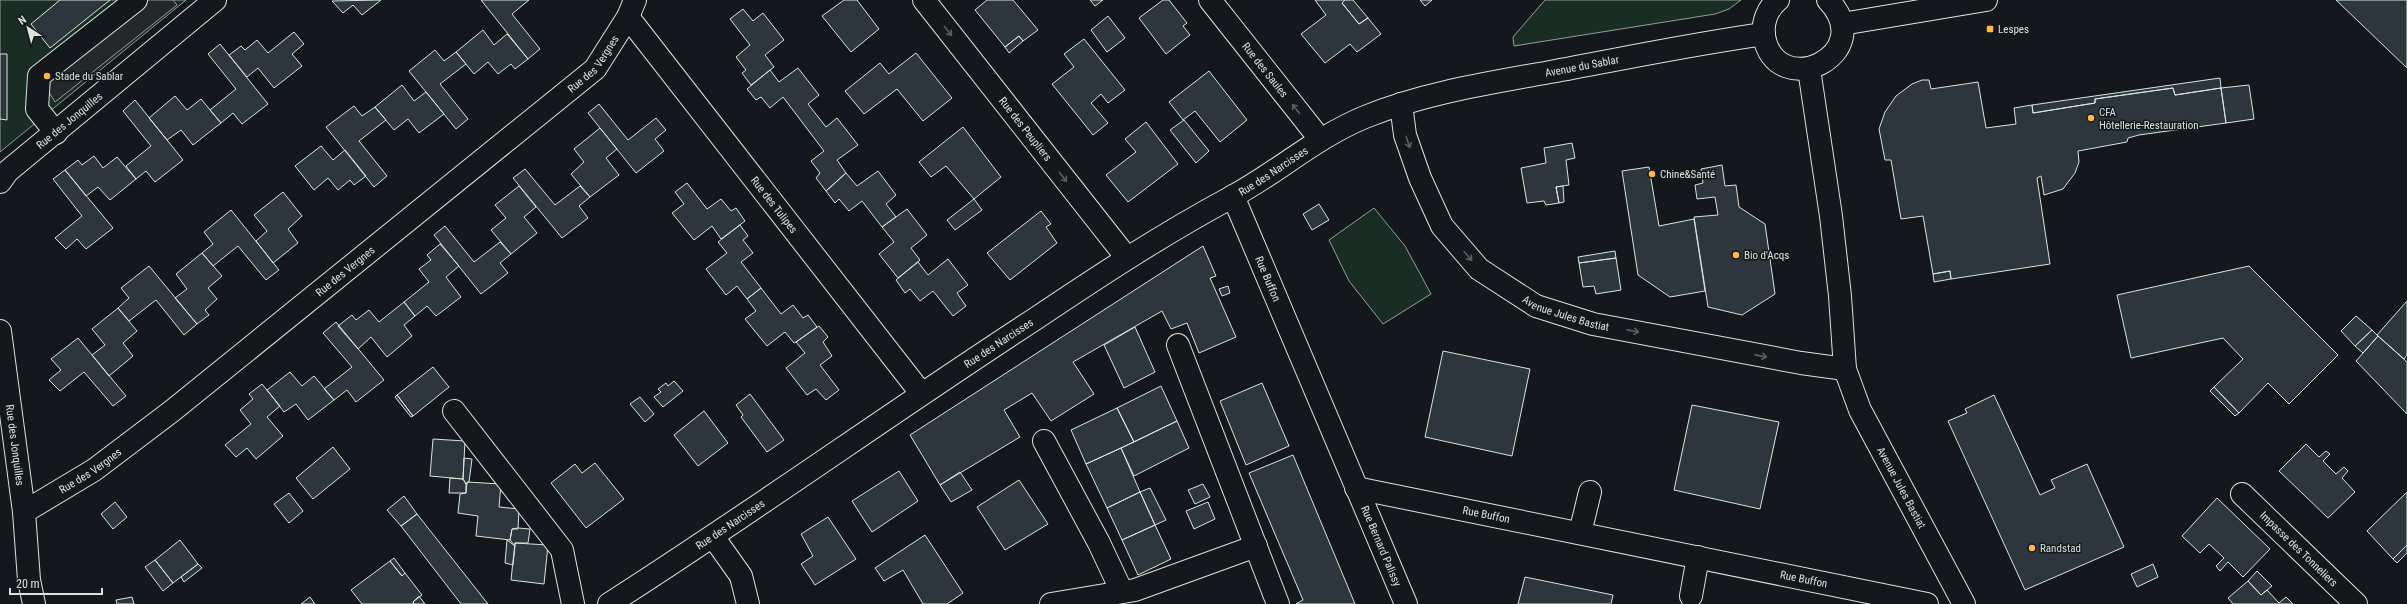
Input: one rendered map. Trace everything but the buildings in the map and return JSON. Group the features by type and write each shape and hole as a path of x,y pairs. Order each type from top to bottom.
{"street":[{"path":"56,133 37,109 39,76 136,0"},
{"name":"Rue des Peupliers","path":"924,0 1127,258"},
{"name":"Rue des Saules","path":"1210,0 1320,139"},
{"path":"1778,0 1768,11 1764,22 1764,34 1772,54 1779,61 1788,66 1809,69 1826,61 1838,48 1842,36 1842,24 1835,8 1828,0"},
{"path":"1842,24 1986,0"},
{"name":"Rue des Jonquilles","path":"0,182 8,171 56,133 209,2"},
{"name":"Rue des Tulipes","path":"631,8 921,393"},
{"name":"Rue des Vergnes","path":"24,512 94,470 172,411 595,69 631,8"},
{"name":"Avenue du Sablar","path":"1401,104 1476,86 1764,34"},
{"name":"Avenue Jules Bastiat","path":"1809,69 1834,245 1846,369 1860,410 1964,604"},
{"name":"Rue des Narcisses","path":"609,604 714,538 921,393 1127,258 1194,216 1233,196 1320,139 1364,117 1401,104"},
{"name":"Avenue Jules Bastiat","path":"1401,104 1408,142 1420,178 1442,226 1479,269 1536,306 1593,324 1801,363 1846,369"},
{"name":"Rue Buffon","path":"1233,196 1356,488 1927,604"},
{"name":"Rue des Jonquilles","path":"0,331 24,512"},
{"path":"1178,345 1278,604"},
{"path":"454,411 562,550 573,604"},
{"path":"1044,441 1099,543 1128,591"},
{"name":"Rue Bernard Palissy","path":"1356,488 1406,604"},
{"path":"1580,533 1590,492"},
{"name":"Impasse des Tonneliers","path":"2242,494 2356,604"},
{"path":"24,512 29,580 34,604"},
{"path":"714,538 742,576 748,604"},
{"path":"1051,604 1128,591 1256,546"},
{"path":"1691,596 1698,557"}],"green space":[{"name":"Stade du Sablar","path":"0,0 186,0 0,152"},
{"path":"1545,0 1741,0 1729,9 1715,14 1514,46 1513,37"},
{"path":"1374,208 1405,246 1431,294 1383,324 1349,281 1329,240"}],"shaded area":[{"path":"136,0 173,0 177,5 55,102 39,76"}],"place":[{"name":"Lespes","path":"1990,29"},
{"name":"Stade du Sablar","path":"47,76"},
{"name":"CFA Hôtellerie-Restauration","path":"2091,118"},
{"name":"Chine&Santé","path":"1652,174"},
{"name":"Bio d'Acqs","path":"1736,255"},
{"name":"Randstad","path":"2032,548"}]}
